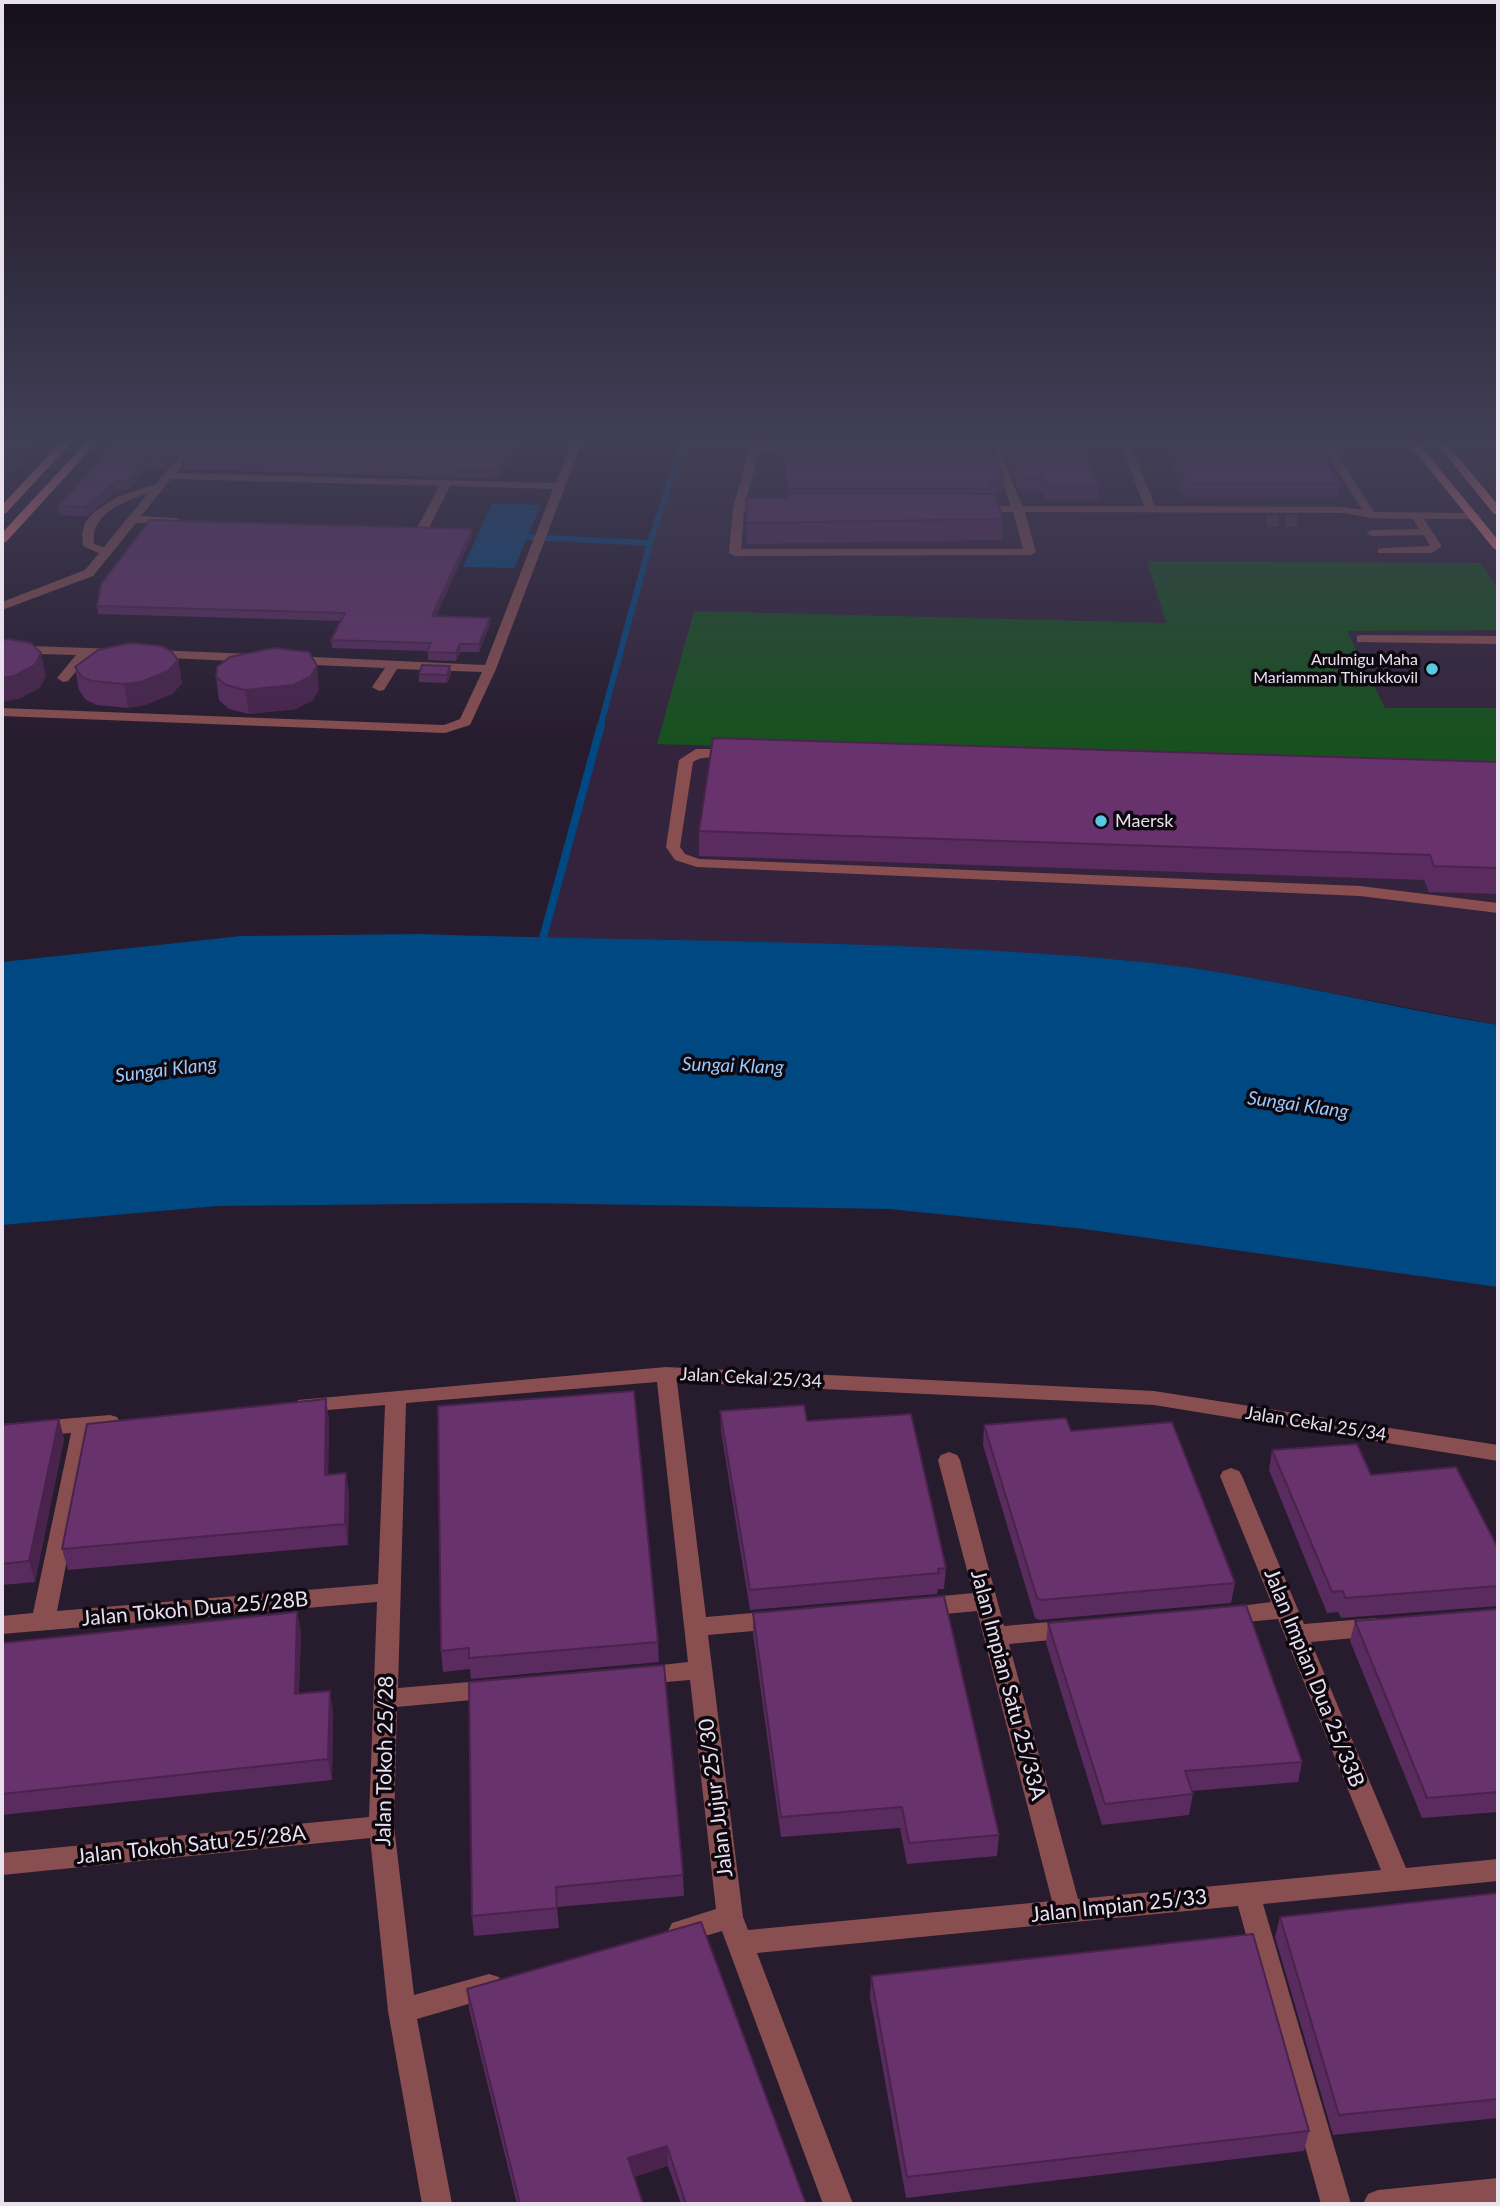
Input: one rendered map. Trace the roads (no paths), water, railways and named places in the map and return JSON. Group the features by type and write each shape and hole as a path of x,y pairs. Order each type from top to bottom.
{"street":[{"path":"87,542 89,546 105,551"},
{"path":"2,606 89,573 113,542"},
{"path":"2,712 444,729 465,722 490,669 539,542"},
{"path":"736,542 735,553 1030,552 1027,542"},
{"path":"1382,551 1432,550 1436,546 1433,542"},
{"path":"1361,639 1498,640"},
{"path":"2,649 490,669"},
{"path":"63,678 86,652"},
{"path":"379,687 394,664"},
{"path":"744,753 696,753 687,760 673,847 680,857 697,863 1360,891 1498,908"},
{"name":"Jalan Cekal 25/34","path":"287,1407 666,1374 1154,1398 1498,1453"},
{"name":"Jalan Jujur 25/30","path":"666,1374 730,1917 838,2204"},
{"name":"Jalan Tokoh 25/28","path":"396,1397 381,1826 402,2011 437,2204"},
{"path":"2,1431 137,1419"},
{"path":"43,1622 83,1424"},
{"name":"Jalan Impian Satu 25/33A","path":"948,1460 1068,1911"},
{"name":"Jalan Impian Dua 25/33B","path":"1231,1476 1398,1880"},
{"name":"Jalan Tokoh Dua 25/28B","path":"2,1625 389,1592"},
{"path":"903,1609 986,1601"},
{"path":"1203,1617 1286,1609"},
{"path":"696,1627 792,1618"},
{"path":"1296,1634 1404,1625"},
{"path":"995,1636 1092,1627"},
{"path":"619,1677 701,1670"},
{"path":"385,1699 522,1686"},
{"name":"Jalan Tokoh Satu 25/28A","path":"2,1864 381,1826"},
{"name":"Jalan Impian 25/33","path":"740,1943 1498,1870"},
{"path":"1247,1894 1336,2204"},
{"path":"651,1940 730,1917"},
{"path":"402,2011 520,1978"},
{"path":"1378,2204 1494,2196"}],"water":[{"path":"475,542 525,542 514,568 463,567"},
{"name":"Sungai Klang","path":"420,934 947,948 1122,960 1264,980 1498,1025 1498,1287 1084,1229 889,1209 522,1203 217,1206 2,1225 2,962 241,936"}],"waterway":[{"path":"629,542 650,543"},
{"path":"600,727 650,543"},
{"path":"540,949 601,725"}],"place":[{"name":"Arulmigu Maha Mariamman Thirukkovil","path":"1432,669"},
{"name":"Maersk","path":"1101,821"}]}
